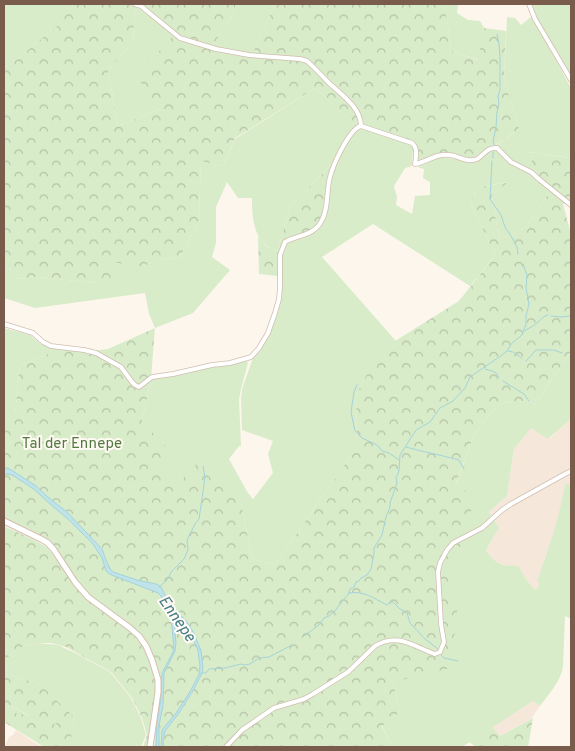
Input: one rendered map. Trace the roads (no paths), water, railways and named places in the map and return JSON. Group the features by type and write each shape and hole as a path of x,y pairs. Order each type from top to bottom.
{"street":[{"path":"135,4 141,6 180,38 216,49 249,55 307,61 348,100 357,112 361,126"},
{"path":"528,4 571,80"},
{"path":"4,324 33,333 51,346 96,353 121,368 132,382 139,387 152,377 230,363 250,357 259,348 268,333 275,313 279,299 281,250 285,242 315,230 321,222 330,176 348,137 358,126 415,145 415,164 436,156 450,155 474,160 488,149 497,148 511,162 531,172 571,204"},
{"path":"226,747 242,730 274,708 304,699 348,672 380,643 400,640 435,654 440,652 444,642 438,572 446,550 453,543 482,528 511,504 571,471"},
{"path":"4,521 48,543 88,598 128,626 141,638 148,650 158,680 150,747"}],"water":[{"name":"Ennepe","path":"4,468 8,468 36,486 67,512 102,549 113,572 160,586 169,603 187,622 194,633 201,651 202,673 179,713 165,731 164,747 161,747 162,730 176,713 199,674 198,650 189,630 181,622 174,619 175,651 164,673 159,747 156,747 162,673 174,649 171,617 161,596 158,593 109,574 93,544 35,490 12,475 7,474 4,476"}],"waterway":[{"path":"495,146 493,142 500,90 500,57 497,34"},
{"path":"493,152 493,158"},
{"path":"492,161 490,199 501,215 505,227 517,247 518,254"},
{"path":"304,636 335,611 348,595 350,589 354,587 356,582 367,575 371,569 374,548 382,535 397,483 396,477 399,470 400,455 416,430 430,422 440,408 453,401 465,388 470,377 507,351 512,343 522,335 529,304 526,288 527,275 523,264"},
{"path":"524,331 548,315"},
{"path":"551,316 571,316"},
{"path":"526,361 536,350 554,350 562,353"},
{"path":"508,351 522,358"},
{"path":"485,369 495,372 499,377"},
{"path":"503,381 524,394 529,401"},
{"path":"357,385 351,412 355,431 362,438 399,460"},
{"path":"406,447 459,460 464,469"},
{"path":"159,587 184,559 188,550 188,538 199,519 205,478 203,466"},
{"path":"349,593 364,594 387,605 393,602 407,613 410,623 425,639 438,649"},
{"path":"201,673 206,673 209,669 250,664 259,658 269,657 292,645"},
{"path":"441,655 444,658 458,661"}],"park label":[{"name":"Tal der Ennepe","path":"72,443"}]}
